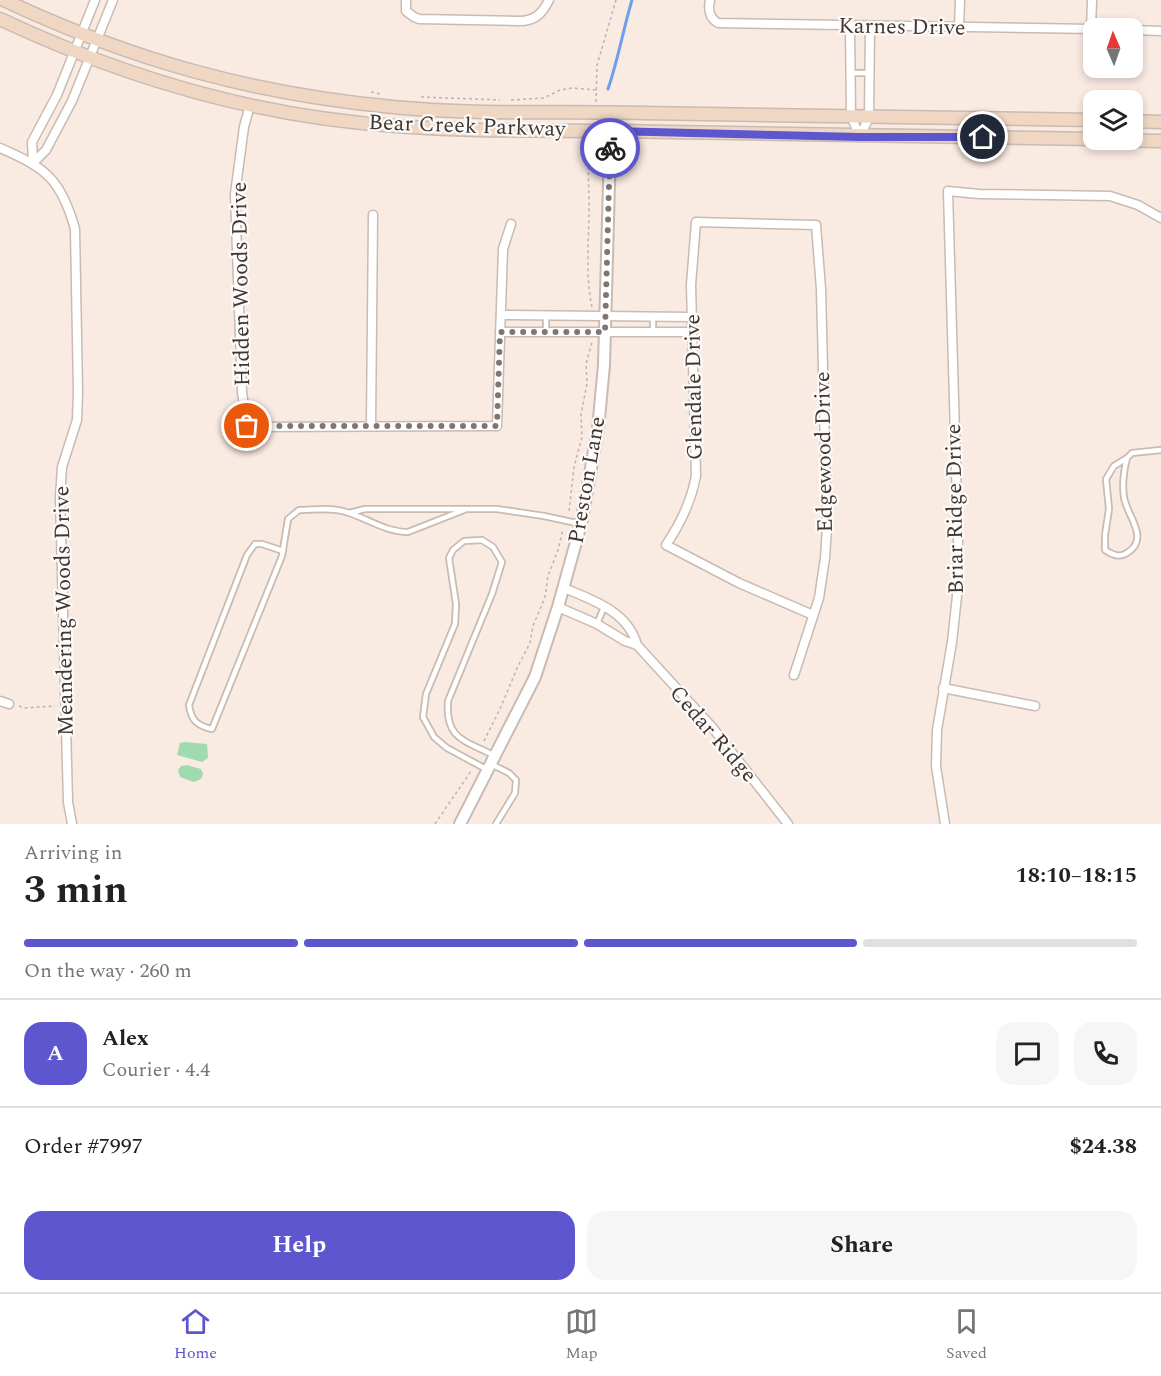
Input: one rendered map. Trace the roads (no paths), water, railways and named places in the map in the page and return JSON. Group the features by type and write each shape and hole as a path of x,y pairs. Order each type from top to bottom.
{"main road":[{"name":"Bear Creek Parkway","path":"4,0 97,40 161,63 211,77 296,95 407,108 1083,120"},
{"name":"Bear Creek Parkway","path":"0,19 74,51 165,84 293,114 393,126 442,129 1083,140"},
{"path":"1143,121 1161,122"},
{"name":"Bear Creek Parkway","path":"1143,141 1161,141"}],"street":[{"path":"33,163 32,142 57,94 95,0"},
{"path":"33,163 46,150 72,101 113,0"},
{"path":"406,0 406,11 420,19 519,21 533,19 544,9 549,0"},
{"name":"Karnes Drive","path":"710,0 709,11 712,20 718,23 850,27 1083,29"},
{"path":"959,27 960,0"},
{"path":"1092,0 1092,18"},
{"path":"850,27 851,116 860,137"},
{"path":"860,137 869,117 870,27"},
{"path":"1143,30 1161,31"},
{"path":"57,94 72,101"},
{"name":"Hidden Woods Drive","path":"250,105 244,127 235,194 242,392 247,426 371,426"},
{"name":"Preston Lane","path":"460,824 535,677 564,588 581,524 598,429 605,332 611,112"},
{"name":"Meandering Woods Drive","path":"0,148 33,163 52,178 68,203 75,229 77,420 62,466 60,497 68,802 72,824"},
{"name":"Briar Ridge Drive","path":"945,824 936,766 937,730 952,642 957,596 958,539 948,191 979,194 1110,196 1138,205 1161,218"},
{"path":"373,215 371,426 497,426 503,249 511,224"},
{"name":"Glendale Drive","path":"813,615 739,582 666,545 682,521 693,492 696,476 691,285 696,222 816,225"},
{"name":"Edgewood Drive","path":"794,675 822,578 827,528 821,289 816,225"},
{"path":"501,315 692,316"},
{"path":"500,332 692,332"},
{"name":"Cedar Ridge","path":"564,588 605,606 623,619 634,635 636,645 712,728 788,824"},
{"name":"Cedar Ridge","path":"558,607 597,624 625,642 636,645"},
{"path":"943,688 1035,706"}],"lane":[{"path":"850,73 870,73"},
{"path":"546,315 546,332"},
{"path":"653,316 653,332"},
{"path":"1127,458 1124,497 1137,528 1137,540 1133,549 1123,555 1113,555 1105,550 1104,543 1109,509 1106,480 1113,466 1132,453 1161,450"},
{"path":"348,513 365,509 498,509 581,524"},
{"path":"283,551 255,544 247,555 189,705 195,724 212,729 283,551 288,519 293,514 299,510 330,510 348,513 386,529 408,532 464,510"},
{"path":"491,763 454,735 447,719 448,701 502,562 493,547 482,540 464,541 453,550 449,558 456,604 455,624 426,694 423,717 434,737 447,748 491,763 510,773 516,780 514,793 496,824"},
{"path":"597,624 605,606"}],"waterway":[{"path":"608,89 632,0"}]}
